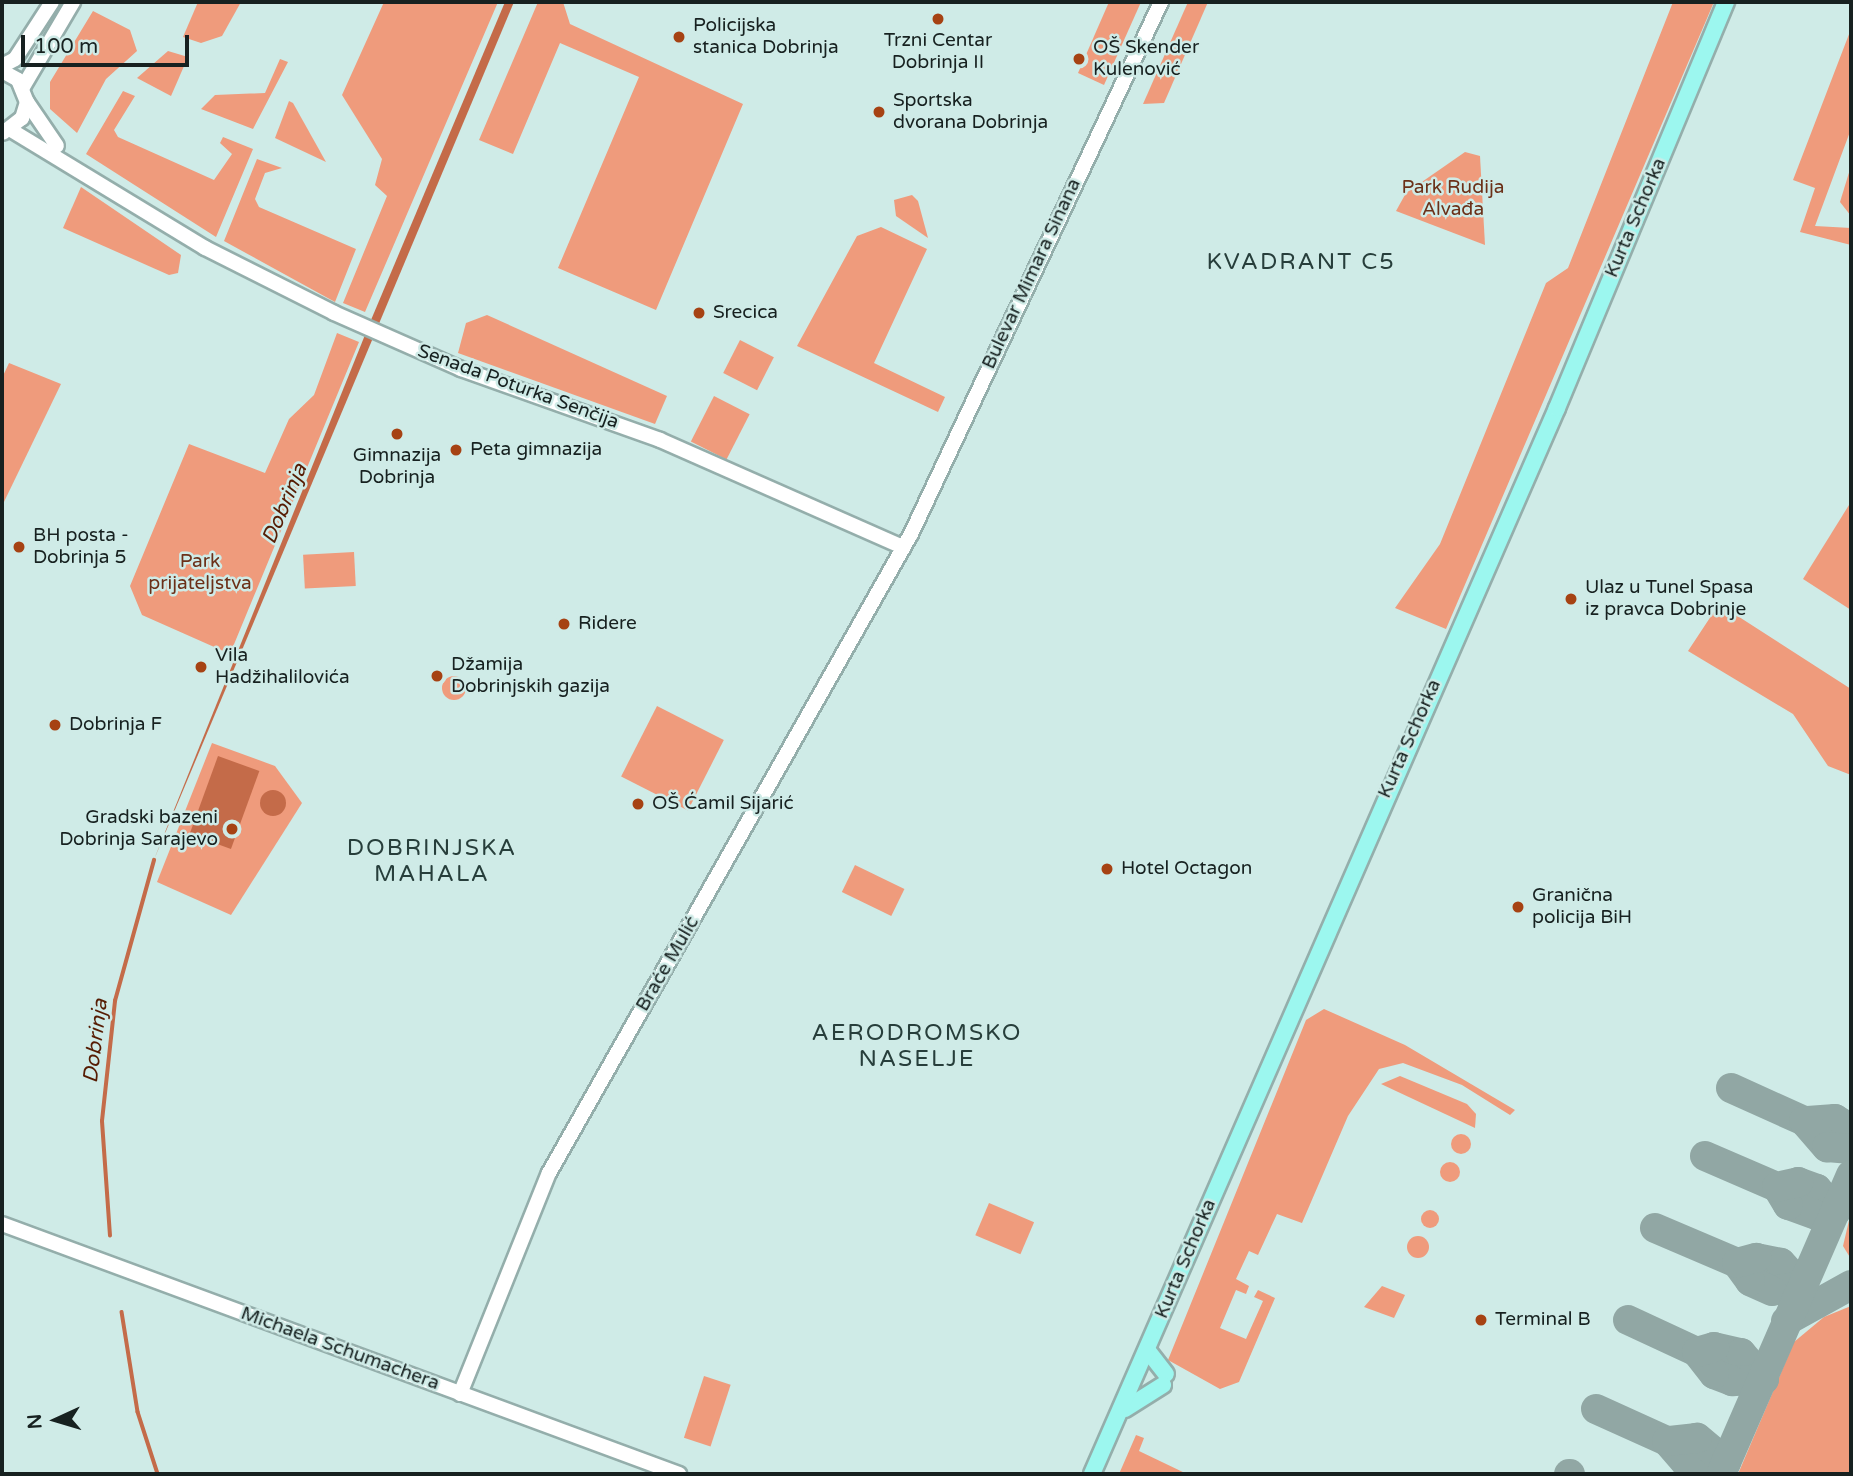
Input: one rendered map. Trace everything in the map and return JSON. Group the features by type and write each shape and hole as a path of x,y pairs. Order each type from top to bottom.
{"main road":[{"name":"Kurta Schorka","path":"1091,1474 1148,1350 1726,2"},
{"path":"1119,1415 1142,1393 1164,1380 1148,1350"}],"street":[{"path":"52,2 15,59 2,69 23,87 38,127 73,162"},
{"path":"23,87 73,2"},
{"name":"Bulevar Mimara Sinana","path":"903,547 1161,2"},
{"path":"27,102 6,132 73,162"},
{"name":"Senada Poturka Senčija","path":"73,162 205,248 343,317 396,341 660,440 903,547"},
{"name":"Braće Mulić","path":"460,1394 549,1173 903,547"},
{"name":"Michaela Schumachera","path":"2,1224 679,1474"}],"green space":[{"path":"198,2 241,2 222,36 201,43 183,37"},
{"path":"384,2 498,2 365,312 343,303 387,196 375,185 382,159 342,95"},
{"path":"538,2 563,2 570,24 743,104 656,310 558,268 639,77 560,43 513,154 479,140"},
{"path":"1109,2 1141,2 1104,85 1078,73"},
{"path":"1188,2 1208,2 1164,103 1143,104"},
{"path":"1673,2 1714,2 1446,629 1395,608 1440,544 1546,283 1568,268"},
{"path":"93,11 130,30 137,51 106,79 77,133 50,109 50,82"},
{"path":"1851,29 1851,129 1815,226 1851,228 1851,245 1800,232 1815,188 1793,180"},
{"path":"168,51 188,57 171,96 137,78"},
{"path":"280,59 288,62 253,129 201,109 215,95 265,93"},
{"path":"123,91 135,96 114,130 118,137 214,180 232,154 220,143 223,137 253,149 216,237 86,154"},
{"path":"289,101 293,103 326,162 275,138"},
{"name":"Park Rudija Alvađa","path":"1465,152 1480,156 1485,245 1396,211 1406,193"},
{"path":"257,159 282,168 265,173 255,199 259,207 356,249 335,302 224,241"},
{"path":"1851,166 1851,216 1840,202"},
{"path":"81,187 181,255 178,273 169,275 63,228"},
{"path":"912,195 918,201 928,238 896,216 894,200"},
{"path":"881,227 927,249 874,363 945,397 938,412 797,346 857,236"},
{"path":"487,315 667,396 655,424 458,353 466,323"},
{"name":"Park prijateljstva","path":"337,333 359,342 230,654 142,615 130,586 189,444 265,473 289,419 314,395"},
{"path":"740,340 774,357 757,390 723,373"},
{"path":"9,363 61,384 2,506 2,378"},
{"path":"714,396 750,414 726,460 691,441"},
{"path":"1849,505 1851,506 1851,610 1803,579"},
{"path":"354,552 356,586 305,589 303,555"},
{"path":"1719,604 1851,689 1851,775 1828,766 1793,714 1688,651"},
{"path":"449,676 459,676 466,683 466,693 459,700 449,700 442,693 442,683"},
{"path":"657,706 724,740 688,810 621,776"},
{"name":"Gradski bazeni Dobrinja Sarajevo","path":"212,743 275,766 302,803 231,915 157,882"},
{"path":"855,865 904,889 891,916 842,892"},
{"path":"1324,1009 1405,1045 1515,1110 1510,1115 1462,1085 1403,1063 1379,1069 1348,1116 1302,1223 1277,1214 1258,1255 1249,1251 1236,1279 1249,1286 1246,1294 1236,1290 1220,1328 1246,1339 1263,1301 1254,1297 1258,1290 1275,1298 1239,1382 1220,1389 1168,1360 1306,1020"},
{"path":"1400,1076 1467,1104 1476,1114 1475,1128 1381,1084"},
{"path":"1461,1134 1468,1137 1471,1144 1468,1151 1461,1154 1454,1151 1451,1144 1454,1137"},
{"path":"1446,1162 1454,1162 1460,1172 1454,1182 1446,1182 1440,1176 1440,1168"},
{"path":"989,1203 1034,1222 1020,1254 975,1235"},
{"path":"1430,1210 1436,1213 1439,1219 1436,1225 1430,1228 1424,1225 1421,1219 1424,1213"},
{"path":"1851,1212 1851,1259 1843,1246"},
{"path":"1418,1236 1426,1239 1429,1247 1426,1255 1418,1258 1410,1255 1407,1247 1410,1239"},
{"path":"1382,1286 1405,1295 1394,1318 1364,1307"},
{"path":"1851,1306 1851,1474 1738,1474 1794,1342 1824,1317"},
{"path":"704,1376 731,1385 711,1446 684,1438"},
{"path":"1136,1435 1144,1438 1139,1451 1187,1474 1119,1474"}],"shaded area":[{"name":"Dobrinja","path":"505,2 514,2 153,862 371,320"},
{"path":"218,756 259,771 231,849 190,834"},
{"path":"273,790 283,793 286,803 283,813 273,816 263,813 260,803 263,793"}],"waterway":[{"name":"Dobrinja","path":"110,1236 102,1121 115,1001 154,860"},
{"name":"Dobrinja","path":"122,1312 138,1412 158,1474"}],"taxiway":[{"path":"1731,1088 1804,1121"},
{"path":"1851,1129 1835,1119 1804,1121 1827,1147 1851,1149"},
{"path":"1705,1156 1777,1187"},
{"path":"1721,1474 1851,1175"},
{"path":"1798,1182 1817,1189 1836,1211 1816,1215 1788,1205 1777,1187 1798,1182"},
{"path":"1655,1228 1737,1263"},
{"path":"1756,1258 1781,1263 1802,1286 1772,1291 1750,1281 1737,1263 1756,1258"},
{"path":"1786,1321 1851,1285"},
{"path":"1628,1320 1697,1352"},
{"path":"1714,1347 1741,1353 1764,1379 1732,1381 1714,1374 1697,1352 1714,1347"},
{"path":"1596,1409 1667,1441 1686,1463 1726,1462 1697,1438 1667,1441"}],"place":[{"name":"Trzni Centar Dobrinja II","path":"938,19"},
{"name":"Policijska stanica Dobrinja","path":"679,37"},
{"name":"OŠ Skender Kulenović","path":"1079,59"},
{"name":"Sportska dvorana Dobrinja","path":"879,112"},
{"name":"Srecica","path":"699,313"},
{"name":"Gimnazija Dobrinja","path":"397,434"},
{"name":"Peta gimnazija","path":"456,450"},
{"name":"BH posta - Dobrinja 5","path":"19,547"},
{"name":"Ulaz u Tunel Spasa iz pravca Dobrinje","path":"1571,599"},
{"name":"Ridere","path":"564,624"},
{"name":"Vila Hadžihalilovića","path":"201,667"},
{"name":"Džamija Dobrinjskih gazija","path":"437,676"},
{"name":"Dobrinja F","path":"55,725"},
{"name":"OŠ Ćamil Sijarić","path":"638,804"},
{"name":"Gradski bazeni Dobrinja Sarajevo","path":"232,829"},
{"name":"Hotel Octagon","path":"1107,869"},
{"name":"Granična policija BiH","path":"1518,907"},
{"name":"Terminal B","path":"1481,1320"}],"district":[{"name":"KVADRANT C5","path":"1301,262"},
{"name":"DOBRINJSKA MAHALA","path":"432,861"},
{"name":"AERODROMSKO NASELJE","path":"917,1046"}]}
